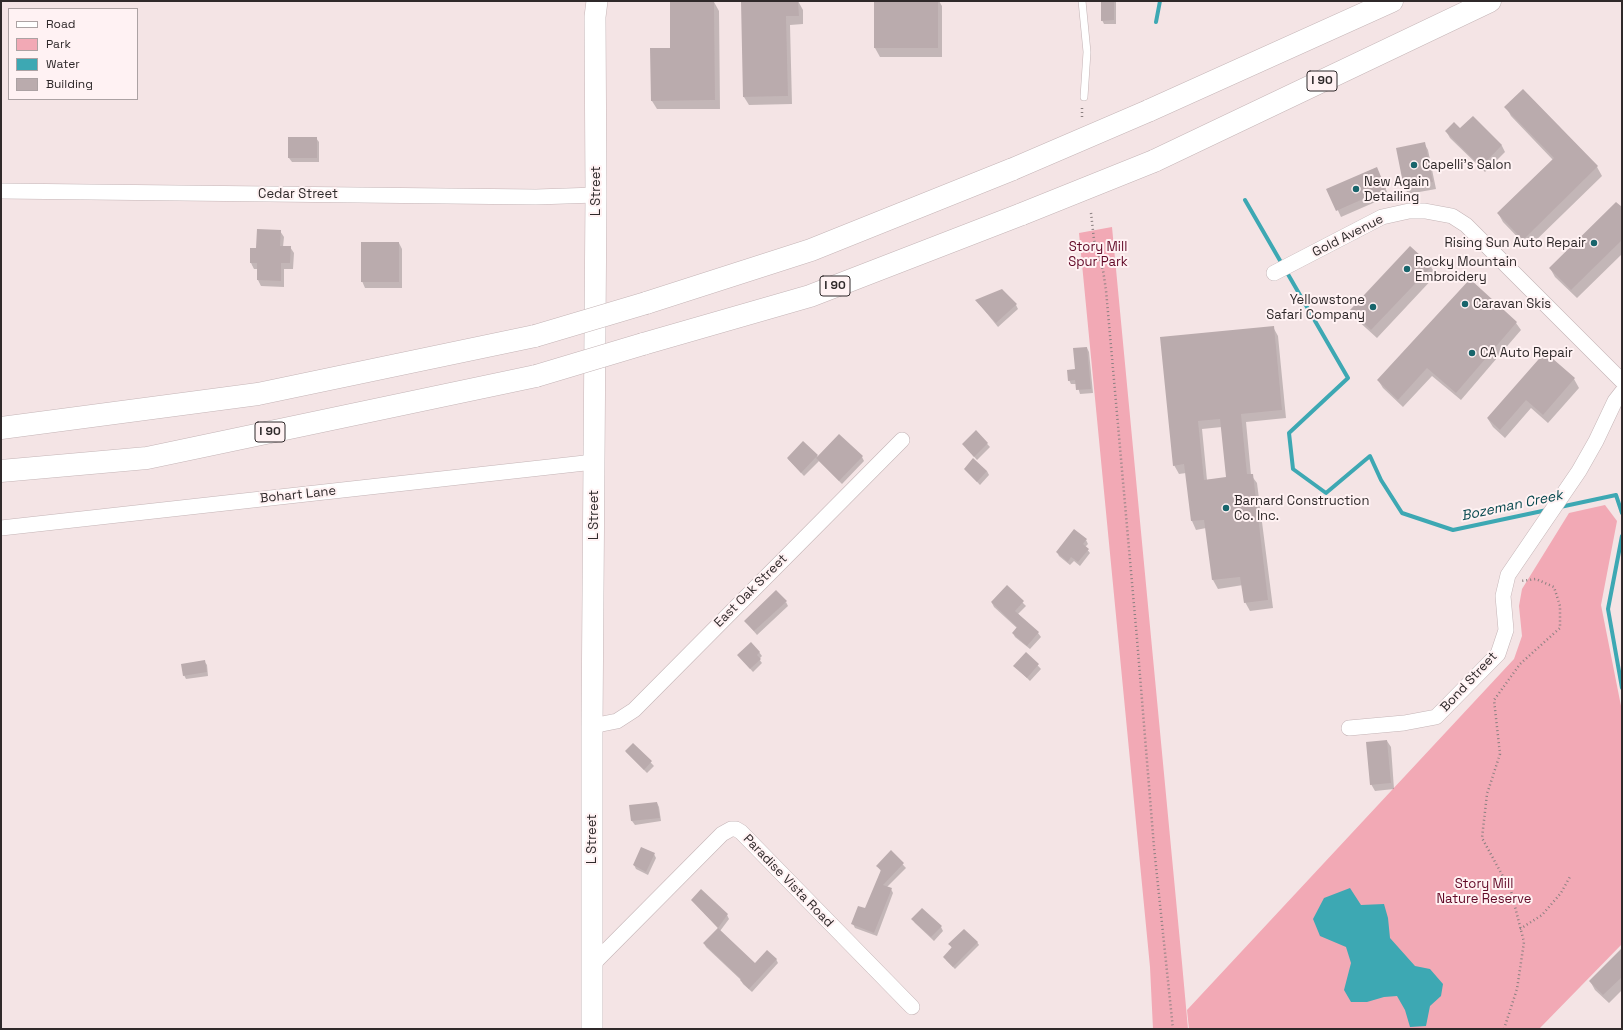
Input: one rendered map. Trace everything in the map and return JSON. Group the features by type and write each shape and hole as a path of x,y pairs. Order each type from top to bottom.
{"highway":[{"path":"1,428 258,394 535,336 646,303 811,250 1013,169 1148,112 1392,1"},
{"name":"I 90","path":"1,471 148,458 536,376 810,296 1154,161 1490,1"}],"street":[{"name":"L Street","path":"592,1029 592,726 596,195 595,17 597,1"},
{"name":"Cedar Street","path":"1,191 536,197 596,195"},
{"name":"Gold Avenue","path":"1274,273 1382,217 1425,210 1452,216 1466,225 1622,381"},
{"name":"Bond Street","path":"1349,728 1404,723 1436,717 1498,654 1506,630 1503,596 1507,580 1573,477 1579,471 1615,401 1622,392"},
{"name":"East Oak Street","path":"592,726 617,721 634,710 902,440"},
{"name":"Bohart Lane","path":"1,528 594,462"},
{"name":"Paradise Vista Road","path":"592,965 722,834 731,829 736,829 741,832 912,1008"}],"lane":[{"path":"1082,1 1087,52 1084,97"}],"path":[{"path":"1091,213 1094,240 1103,270 1106,290 1154,847 1173,1029"},
{"path":"1504,1029 1517,989 1524,942 1511,891 1482,838 1487,794 1500,754 1494,700 1520,664 1560,628 1560,606 1554,587 1536,579 1507,580"},
{"path":"1520,929 1542,915 1561,893 1571,875"}],"green space":[{"name":"Story Mill Spur Park","path":"1112,227 1188,1029 1153,1029 1150,967 1079,233"},
{"name":"Story Mill Nature Reserve","path":"1605,505 1617,521 1601,605 1622,711 1622,944 1539,1029 1189,1029 1187,1010 1514,659 1522,636 1519,606 1522,589 1569,513"}],"water":[{"path":"1350,888 1361,905 1384,904 1388,918 1390,938 1415,966 1430,969 1443,984 1441,996 1430,1006 1426,1026 1410,1027 1405,1010 1397,996 1384,997 1367,1002 1351,1002 1344,990 1351,963 1346,947 1320,936 1313,919 1324,898"}],"building":[{"path":"714,1 715,100 651,101 650,48 670,48 670,2"},
{"path":"741,1 798,1 799,16 786,16 788,96 743,97"},
{"path":"874,1 938,1 938,48 874,48"},
{"path":"1101,1 1114,1 1114,20 1101,21"},
{"path":"1523,89 1598,166 1523,240 1497,213 1554,158 1504,107"},
{"path":"1473,116 1502,145 1481,167 1445,131 1454,122 1460,128"},
{"path":"288,137 317,137 317,158 288,158"},
{"name":"Capelli's Salon","path":"1425,142 1433,182 1404,188 1396,148"},
{"name":"New Again Detailing","path":"1377,167 1386,189 1336,211 1326,189"},
{"path":"1616,202 1622,207 1622,240 1571,290 1549,268"},
{"path":"257,229 281,230 280,246 291,246 290,263 281,263 281,281 257,280 257,263 250,263 250,248 256,248"},
{"path":"361,242 399,242 399,282 361,282"},
{"path":"1410,246 1432,266 1371,330 1350,310"},
{"path":"1470,279 1517,322 1456,393 1427,368 1398,400 1377,380"},
{"path":"1002,289 1017,304 996,323 975,300"},
{"path":"1274,326 1282,410 1241,414 1247,474 1253,474 1268,600 1244,603 1240,577 1212,580 1204,520 1191,521 1184,464 1173,466 1160,337","holes":["1220,419 1226,477 1204,480 1198,421"]},
{"path":"1087,347 1091,389 1076,390 1075,380 1068,381 1067,370 1075,369 1073,348"},
{"path":"1545,352 1575,378 1543,415 1526,400 1500,430 1487,418"},
{"path":"976,430 988,443 974,457 962,444"},
{"path":"839,434 863,456 839,481 816,458"},
{"path":"803,441 818,455 801,473 787,458"},
{"path":"973,458 987,471 977,482 964,469"},
{"path":"1074,529 1087,539 1083,544 1089,549 1078,562 1071,557 1068,562 1056,552"},
{"path":"1007,585 1024,601 1015,611 1039,632 1027,646 1012,633 1017,627 991,602"},
{"path":"776,590 787,601 754,631 744,621"},
{"path":"751,642 760,652 757,655 761,659 750,669 737,655"},
{"path":"1026,652 1039,664 1027,678 1013,666"},
{"path":"205,660 207,672 183,676 181,664"},
{"path":"1387,740 1391,783 1370,785 1366,742"},
{"path":"633,743 652,761 644,770 625,751"},
{"path":"657,802 660,818 631,821 629,805"},
{"path":"641,847 655,853 646,872 633,865"},
{"path":"891,850 904,863 883,885 892,888 874,933 851,924 858,906 865,908 881,870 876,866"},
{"path":"701,889 728,914 718,928 691,900"},
{"path":"922,908 942,926 931,937 911,919"},
{"path":"718,928 755,963 767,950 777,959 749,989 740,980 741,979 703,943"},
{"path":"964,929 978,942 953,967 943,957 952,947 948,944"},
{"path":"1622,948 1622,977 1603,995 1589,981"}],"waterway":[{"name":"Bozeman Creek","path":"1156,22 1160,1"},
{"name":"Bozeman Creek","path":"1245,200 1348,378 1289,433 1293,469 1326,493 1370,456 1381,480 1402,513 1453,530 1547,510"},
{"name":"Bozeman Creek","path":"1560,507 1616,495 1622,513"},
{"name":"Bozeman Creek","path":"1622,536 1608,609 1622,688"}],"place":[{"name":"Capelli's Salon","path":"1414,165"},
{"name":"New Again Detailing","path":"1356,189"},
{"name":"Rising Sun Auto Repair","path":"1594,243"},
{"name":"Rocky Mountain Embroidery","path":"1407,269"},
{"name":"Caravan Skis","path":"1465,304"},
{"name":"Yellowstone Safari Company","path":"1373,307"},
{"name":"CA Auto Repair","path":"1472,353"},
{"name":"Barnard Construction Co. Inc.","path":"1226,508"}]}
